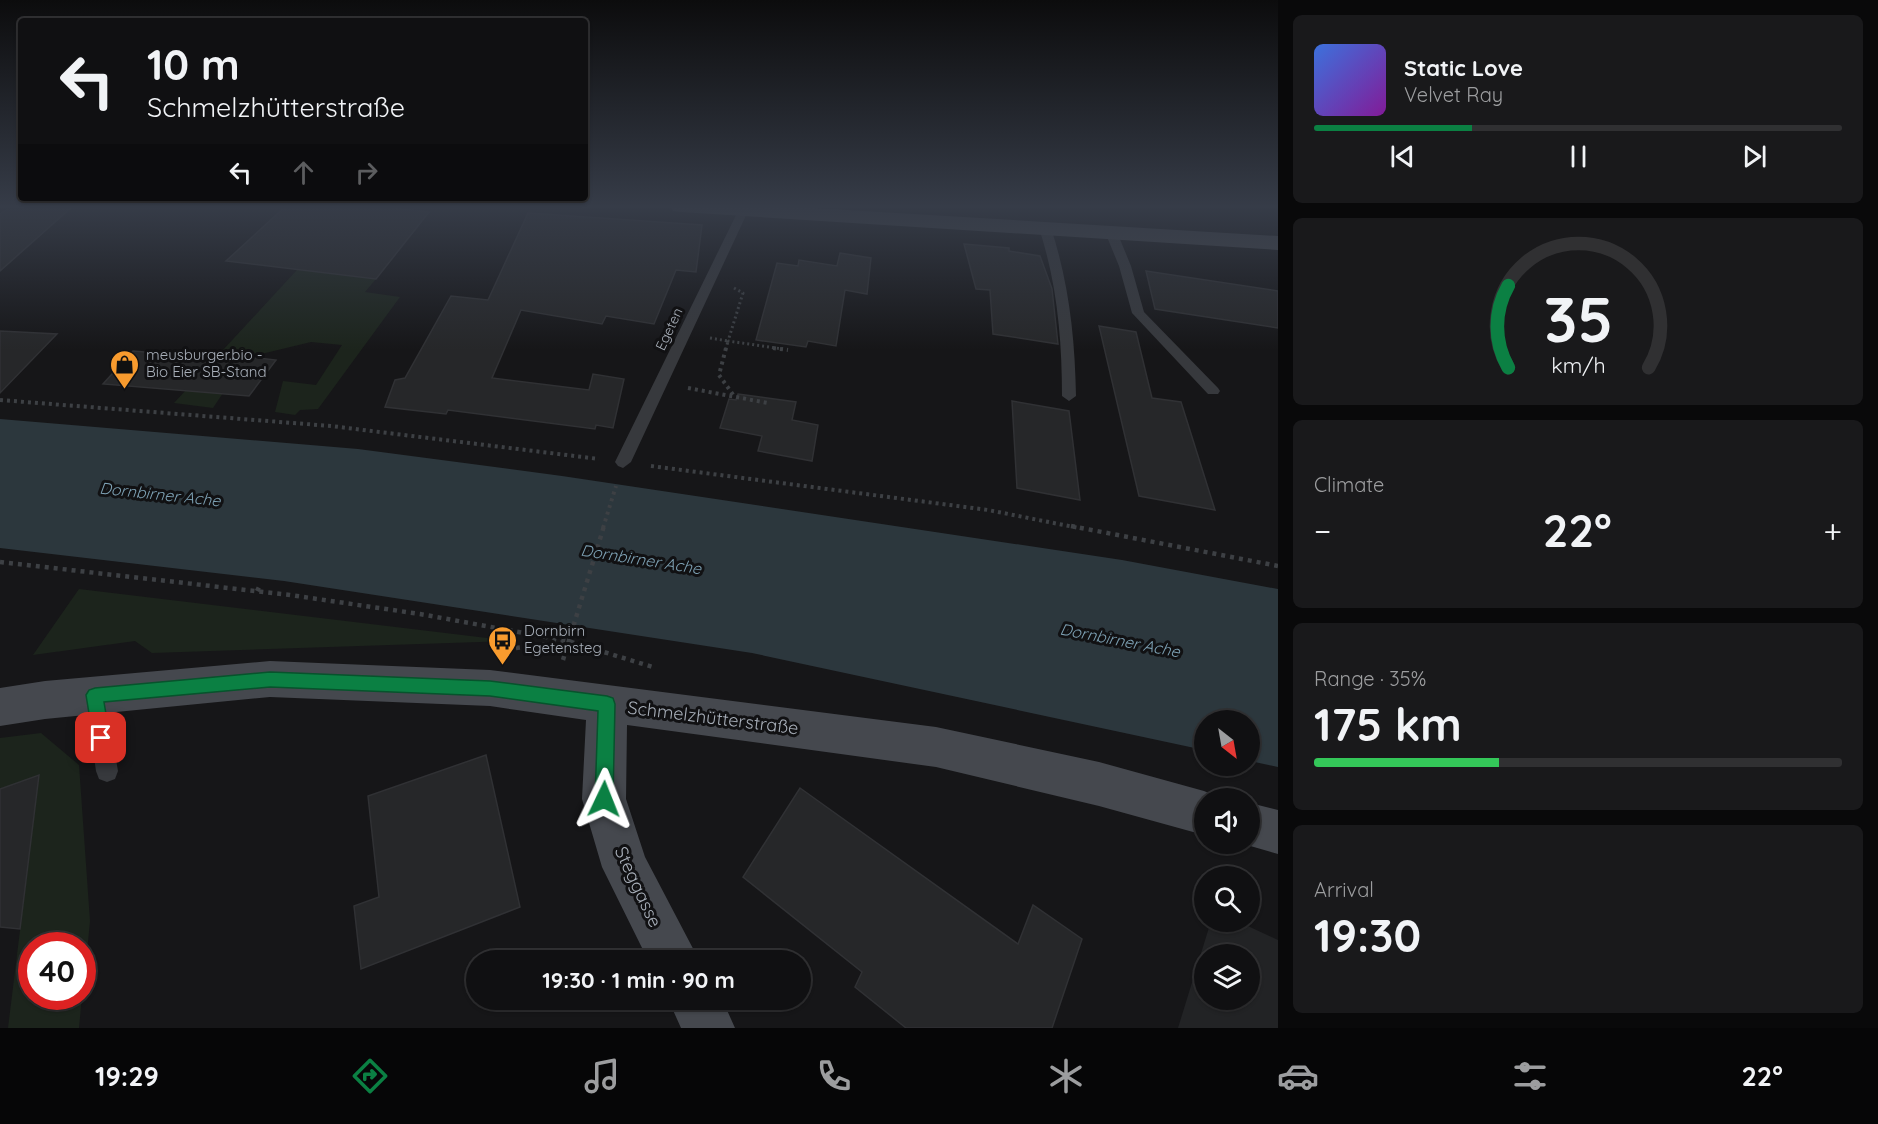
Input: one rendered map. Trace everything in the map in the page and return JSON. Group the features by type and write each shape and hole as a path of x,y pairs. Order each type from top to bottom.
{"street":[{"name":"Schmelzhütterstraße","path":"0,707 95,695 270,679 490,688 936,747 1099,784 1194,810"},
{"name":"Steggasse","path":"607,704 604,799 625,867 669,950"},
{"path":"1260,828 1278,832"},
{"path":"700,1010 709,1028"}],"lane":[{"name":"Egeten","path":"623,462 722,254"},
{"path":"1054,254 1069,349 1069,396"},
{"path":"1120,254 1138,313 1213,391"},
{"path":"95,695 106,771"}],"path":[{"path":"708,284 740,290 743,293 720,375 734,397"},
{"path":"683,334 788,350"},
{"path":"660,383 768,403"},
{"path":"568,641 616,485"},
{"path":"0,562 257,591 420,614 568,641 664,671"},
{"path":"257,591 261,583"}],"shaded area":[{"path":"312,254 337,254 322,271 376,279 365,292 400,297 318,409 300,410 295,415 275,412 283,381 316,385 342,345 311,342 249,357 232,355 203,391 223,393 213,408 174,403"},
{"path":"79,589 512,641 152,653 135,641 33,655"},
{"path":"41,733 79,765 89,932 20,932 39,776 0,789 0,738"},
{"path":"1208,932 1260,932 1278,940 1278,1028 1178,1028 1194,976 1194,1010 1260,1010 1260,944 1204,944"},
{"path":"18,947 18,1010 81,1010 79,1028 8,1028"}],"water":[{"name":"Dornbirner Ache","path":"0,419 358,449 562,476 1122,560 1278,589 1278,767 1260,763 1260,710 1194,710 1194,748 752,653 284,581 0,548"}],"building":[{"path":"0,254 19,254 0,271"},
{"path":"234,254 396,254 376,279 226,261"},
{"path":"509,254 698,254 696,272 676,270 654,324 606,316 602,324 521,310 492,378 589,390 593,374 624,379 613,428 596,425 595,429 448,410 446,414 385,407 395,380 405,378 451,296 488,300"},
{"path":"840,254 871,258 867,294 845,290 836,346 808,341 806,347 756,340 777,263 798,266 799,260 837,266"},
{"path":"967,254 1040,256 1052,289 1058,344 993,334 990,290 976,289"},
{"path":"1146,271 1278,291 1278,328 1155,309"},
{"path":"1099,326 1136,332 1152,398 1181,402 1215,510 1139,496"},
{"path":"0,331 57,334 0,393"},
{"path":"133,351 228,359 232,355 276,360 249,396 103,384"},
{"path":"738,394 796,402 792,420 818,425 812,461 758,451 762,436 720,428 729,399 736,400"},
{"path":"1012,401 1069,411 1080,500 1017,488"},
{"path":"486,755 520,907 361,969 354,906 379,897 368,796"},
{"path":"39,775 20,929 0,927 0,789"},
{"path":"800,788 1018,944 1033,905 1082,939 1052,1028 906,1028 855,987 862,972 743,877"}],"place":[{"name":"meusburger.bio - Bio Eier SB-Stand","path":"125,390"},
{"name":"Dornbirn Egetensteg","path":"503,666"}],"route":[{"path":"101,738 95,695 270,679 490,688 607,704 604,799"}]}
